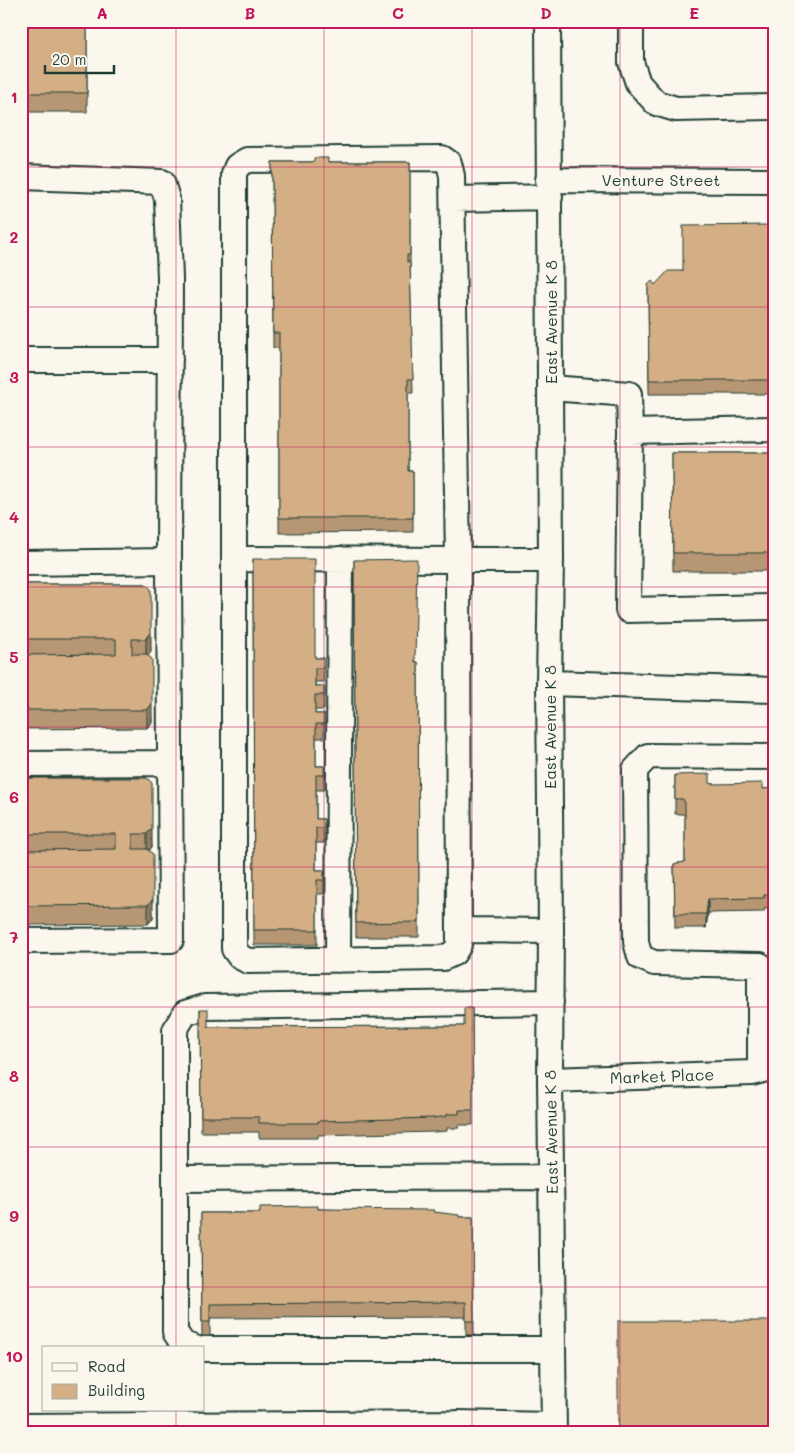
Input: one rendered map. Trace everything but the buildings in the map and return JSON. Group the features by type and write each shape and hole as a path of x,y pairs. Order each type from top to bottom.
{"street":[{"name":"East Avenue K 8","path":"548,21 552,560 549,683 552,931 550,1080 554,1429"},
{"path":"631,21 631,62 638,83 656,103 676,109 774,107"},
{"path":"442,158 449,163 452,176 453,199 458,560 459,930 459,945 454,953 443,958 248,961 240,958 234,949 234,559 234,174 238,166 247,160 442,158"},
{"path":"21,177 162,182 167,199 170,360 170,940 21,942"},
{"name":"Venture Street","path":"453,199 549,188 774,181"},
{"path":"21,360 170,360"},
{"path":"551,388 629,394 628,610 774,608"},
{"path":"630,432 774,429"},
{"path":"234,559 552,560"},
{"path":"338,960 340,559"},
{"path":"21,563 169,562"},
{"path":"549,683 774,690"},
{"path":"767,1069 767,963 654,963 640,958 636,942 635,770 648,756 774,757"},
{"path":"21,764 170,763"},
{"path":"459,930 552,931"},
{"path":"189,1346 183,1344 175,1332 175,1030 185,1013 205,1007 551,1002"},
{"name":"Market Place","path":"550,1080 767,1069"},
{"path":"175,1179 552,1177"},
{"path":"205,1348 553,1350"},
{"path":"21,1426 181,1429 554,1429"}]}
